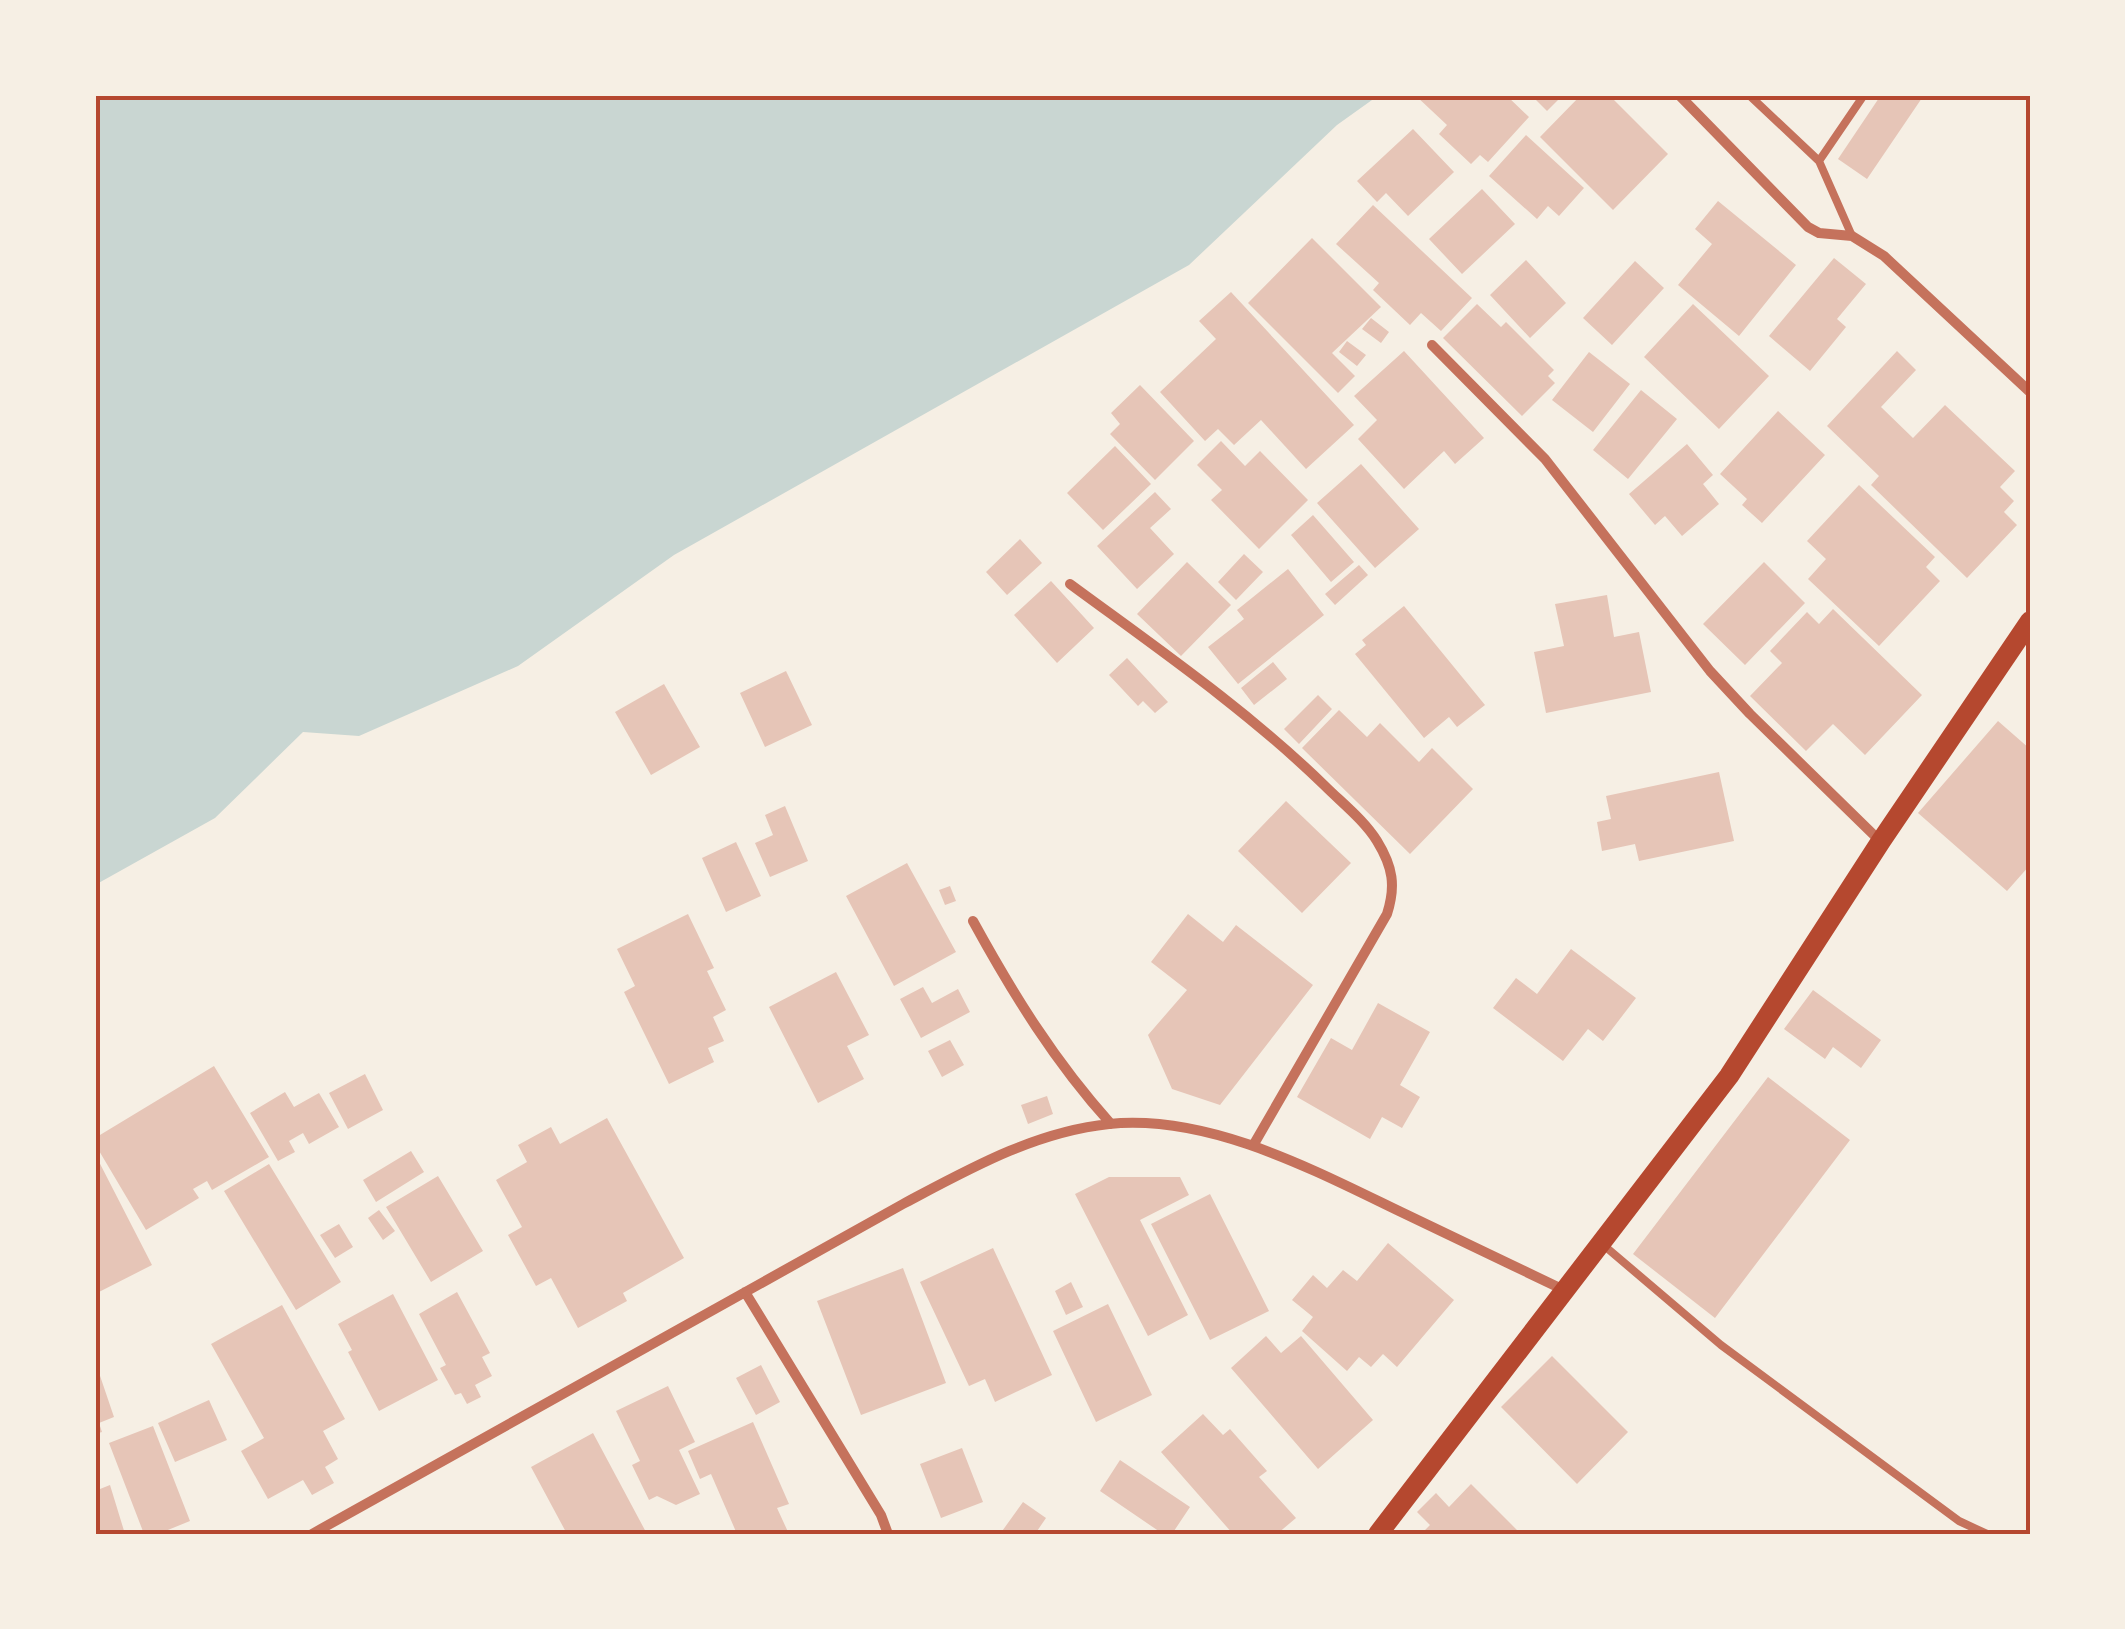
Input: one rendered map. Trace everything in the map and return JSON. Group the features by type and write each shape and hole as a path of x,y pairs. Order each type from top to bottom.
{"main road":[{"path":"1378,1534 1729,1076 2030,620"}],"street":[{"path":"1679,95 1808,227 1820,233 1852,236 1884,256 2030,392"},
{"path":"1432,345 1545,459 1710,671 1881,841"},
{"path":"1070,584 1294,756 1377,841 1392,876 1395,890 1387,914 1254,1144"},
{"path":"973,920 1068,1076 1111,1124"},
{"path":"312,1534 992,1157 1057,1134 1111,1124 1155,1126 1254,1144 1566,1291"},
{"path":"745,1292 888,1534"}],"lane":[{"path":"1749,95 1819,160 1852,236"},
{"path":"1819,160 1864,95"},
{"path":"1602,1243 1722,1345 1958,1520 1986,1534"}],"shaded area":[{"path":"95,95 1379,95 1337,125 1189,265 674,555 518,666 359,736 303,732 215,818 95,885"}],"building":[{"path":"1415,95 1506,95 1529,117 1488,162 1480,155 1471,164 1439,134 1447,125"},
{"path":"1531,95 1563,95 1547,111"},
{"path":"1581,95 1609,95 1668,154 1613,210 1540,137"},
{"path":"1881,95 1924,95 1867,179 1838,159"},
{"path":"1413,129 1454,172 1408,216 1386,193 1377,202 1357,181"},
{"path":"1526,135 1584,188 1559,216 1548,206 1537,219 1489,176"},
{"path":"1482,189 1515,224 1462,274 1429,239"},
{"path":"1718,201 1796,265 1739,336 1678,285 1712,244 1695,229"},
{"path":"1373,205 1472,298 1441,331 1421,313 1410,325 1373,290 1379,283 1336,244"},
{"path":"1312,238 1381,307 1332,353 1355,376 1338,393 1248,303"},
{"path":"1834,258 1866,284 1837,319 1846,327 1810,371 1769,336"},
{"path":"1526,260 1566,303 1530,338 1490,295"},
{"path":"1635,261 1664,288 1612,345 1583,318"},
{"path":"1231,292 1354,425 1306,469 1261,420 1234,445 1218,429 1205,441 1160,392 1216,339 1199,321"},
{"path":"1477,304 1501,327 1506,322 1554,370 1548,376 1555,383 1522,416 1443,338"},
{"path":"1693,304 1769,376 1719,429 1644,357"},
{"path":"1371,318 1389,332 1381,343 1362,329"},
{"path":"1347,341 1366,355 1357,366 1339,352"},
{"path":"1404,351 1484,438 1455,464 1444,451 1404,489 1358,439 1377,420 1354,396"},
{"path":"1897,351 1916,370 1881,407 1913,438 1945,405 2015,471 2000,487 2014,501 2004,512 2017,525 1967,578 1871,485 1879,476 1827,426"},
{"path":"1589,352 1630,384 1593,432 1552,400"},
{"path":"1140,385 1194,441 1155,480 1110,434 1120,424 1111,413"},
{"path":"1641,390 1677,419 1628,479 1593,450"},
{"path":"1778,411 1825,455 1762,523 1742,505 1747,499 1720,474"},
{"path":"1221,441 1245,466 1260,451 1308,500 1259,549 1211,500 1222,490 1197,465"},
{"path":"1687,444 1713,475 1703,484 1719,504 1682,536 1665,516 1655,525 1629,494"},
{"path":"1115,446 1151,484 1103,530 1067,493"},
{"path":"1361,464 1419,529 1375,568 1317,503"},
{"path":"1859,485 1935,557 1926,567 1940,581 1879,646 1808,579 1826,559 1807,541"},
{"path":"1155,492 1171,509 1150,528 1174,554 1137,589 1097,546"},
{"path":"1313,515 1354,562 1331,582 1291,535"},
{"path":"1020,539 1042,563 1007,595 986,572"},
{"path":"1244,554 1263,572 1236,600 1218,582"},
{"path":"1187,562 1231,605 1181,656 1137,614"},
{"path":"1764,562 1805,603 1745,665 1703,624"},
{"path":"1359,565 1368,575 1335,605 1325,594"},
{"path":"1288,569 1324,615 1238,684 1208,647 1244,619 1237,610"},
{"path":"1051,581 1094,628 1057,663 1014,615"},
{"path":"1607,595 1614,637 1639,632 1651,692 1546,713 1534,652 1564,646 1555,604"},
{"path":"1404,606 1485,705 1457,727 1449,717 1424,738 1355,654 1366,645 1362,640"},
{"path":"1833,609 1922,695 1865,755 1833,724 1806,751 1750,696 1782,663 1770,651 1807,612 1819,624"},
{"path":"1127,658 1168,702 1155,713 1143,701 1138,706 1109,675"},
{"path":"1273,662 1287,679 1254,705 1241,688"},
{"path":"786,671 812,725 765,747 740,693"},
{"path":"664,684 700,747 651,775 615,712"},
{"path":"1318,695 1332,709 1299,744 1284,729"},
{"path":"1339,710 1367,737 1380,723 1419,762 1432,748 1473,789 1410,854 1302,748"},
{"path":"1998,721 2030,749 2030,865 2007,891 1918,813"},
{"path":"1719,772 1734,841 1639,861 1635,844 1602,851 1597,822 1611,819 1606,796"},
{"path":"1286,801 1351,863 1302,913 1238,851"},
{"path":"785,806 808,861 770,877 755,843 773,835 765,815"},
{"path":"736,842 761,896 726,912 702,858"},
{"path":"907,863 956,952 894,986 846,896"},
{"path":"950,886 956,901 945,905 939,890"},
{"path":"688,914 714,968 707,971 726,1010 713,1017 724,1041 708,1048 714,1062 669,1084 624,992 635,986 617,949"},
{"path":"1188,914 1223,942 1236,925 1313,985 1220,1105 1172,1089 1148,1035 1187,990 1151,962"},
{"path":"1571,949 1636,998 1603,1041 1588,1029 1563,1061 1493,1008 1516,978 1537,994"},
{"path":"836,972 869,1035 847,1046 864,1079 818,1103 769,1007"},
{"path":"923,987 932,1003 958,989 970,1012 921,1038 900,999"},
{"path":"1813,990 1881,1040 1861,1068 1833,1047 1825,1059 1784,1029"},
{"path":"1378,1003 1430,1032 1400,1085 1420,1097 1402,1128 1382,1117 1370,1139 1297,1097 1331,1038 1352,1050"},
{"path":"950,1040 964,1065 942,1077 928,1051"},
{"path":"214,1066 269,1157 212,1190 207,1181 193,1189 199,1198 146,1230 95,1138"},
{"path":"365,1074 383,1110 348,1129 329,1093"},
{"path":"1768,1077 1850,1140 1715,1318 1633,1254"},
{"path":"285,1092 294,1107 319,1093 339,1127 309,1144 303,1133 289,1141 295,1152 278,1161 250,1113"},
{"path":"1047,1096 1053,1114 1028,1124 1021,1105"},
{"path":"607,1118 684,1258 623,1293 627,1301 578,1328 551,1278 536,1286 508,1235 522,1227 496,1180 527,1162 518,1145 551,1127 560,1144"},
{"path":"411,1151 424,1172 376,1202 363,1180"},
{"path":"95,1154 152,1265 95,1294"},
{"path":"269,1164 341,1282 296,1310 224,1191"},
{"path":"438,1176 483,1251 431,1282 386,1207"},
{"path":"1109,1177 1180,1177 1189,1195 1140,1220 1188,1315 1148,1336 1075,1194"},
{"path":"1210,1194 1269,1311 1210,1340 1151,1224"},
{"path":"379,1210 395,1231 383,1240 368,1218"},
{"path":"339,1224 353,1247 335,1258 320,1235"},
{"path":"1388,1243 1454,1300 1397,1367 1383,1354 1371,1367 1359,1357 1347,1371 1302,1331 1313,1317 1292,1300 1313,1275 1327,1288 1343,1270 1357,1281"},
{"path":"993,1248 1052,1375 995,1402 985,1379 969,1386 920,1282"},
{"path":"903,1268 946,1383 861,1415 817,1301"},
{"path":"1071,1282 1083,1307 1066,1315 1055,1291"},
{"path":"457,1292 490,1353 482,1357 492,1376 475,1385 481,1397 467,1404 461,1393 455,1395 440,1368 446,1365 419,1314"},
{"path":"393,1294 438,1380 379,1411 338,1324"},
{"path":"1108,1304 1152,1395 1096,1422 1053,1331"},
{"path":"282,1305 345,1419 323,1431 338,1459 325,1467 334,1483 312,1495 303,1480 268,1499 241,1451 264,1438 211,1344"},
{"path":"1266,1336 1281,1353 1301,1336 1373,1420 1318,1469 1231,1368"},
{"path":"1552,1356 1628,1432 1577,1484 1501,1407"},
{"path":"96,1364 114,1417 99,1423 102,1432 95,1434"},
{"path":"761,1365 780,1402 756,1415 736,1378"},
{"path":"668,1386 695,1442 679,1450 700,1494 676,1505 657,1496 649,1500 632,1465 640,1461 616,1411"},
{"path":"209,1400 227,1440 175,1462 158,1423"},
{"path":"1203,1414 1223,1435 1230,1429 1267,1471 1259,1477 1296,1518 1277,1534 1233,1534 1161,1452"},
{"path":"753,1422 789,1504 777,1508 789,1534 737,1534 711,1474 700,1479 688,1451"},
{"path":"153,1426 190,1521 158,1534 144,1534 109,1443"},
{"path":"593,1433 647,1534 567,1534 531,1467"},
{"path":"962,1448 983,1502 941,1518 920,1464"},
{"path":"1120,1460 1190,1507 1172,1534 1163,1534 1100,1491"},
{"path":"95,1477 100,1489 110,1485 125,1534 95,1534"},
{"path":"1471,1484 1517,1530 1513,1534 1421,1534 1430,1525 1417,1512 1436,1493 1449,1507"},
{"path":"1023,1502 1046,1518 1035,1534 1000,1534"}]}
